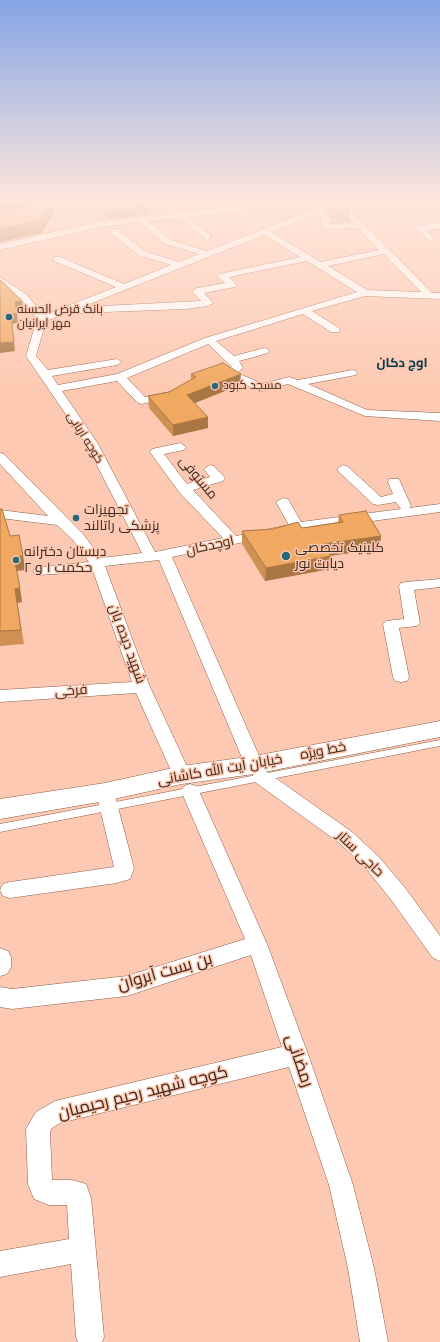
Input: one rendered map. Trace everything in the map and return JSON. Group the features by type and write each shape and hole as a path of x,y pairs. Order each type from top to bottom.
{"main road":[{"name":"خیابان آیت الله کاشانی","path":"0,809 107,800 186,783 257,771 440,729"}],"street":[{"path":"68,264 124,287"},
{"path":"176,264 180,265"},
{"path":"0,280 23,296 42,319 183,264"},
{"path":"66,310 186,306 208,303 197,292 232,284 222,276 282,264"},
{"path":"321,265 327,264"},
{"path":"398,264 428,294"},
{"path":"321,265 365,293"},
{"path":"54,389 120,377 209,340 304,310 365,293 428,294 440,296"},
{"path":"304,310 334,330"},
{"name":"کوچه اربابی","path":"42,319 31,356 45,374 92,444 158,556"},
{"path":"209,340 232,360 238,368 229,372 238,378 262,388 288,380 365,413 440,417"},
{"path":"232,360 264,351"},
{"path":"45,374 117,362"},
{"path":"298,383 352,373"},
{"path":"120,377 142,401 172,395"},
{"name":"مستوفی","path":"180,447 156,452 184,489 233,541"},
{"name":"شهید دیده بان","path":"0,457 78,537 98,565 142,687 186,783"},
{"path":"184,489 219,478 210,469"},
{"path":"344,469 378,500 400,497"},
{"path":"394,482 406,511"},
{"path":"283,502 297,527"},
{"name":"اوچدکان","path":"40,571 98,565 158,556 297,527 406,511 440,508"},
{"path":"0,514 62,521"},
{"path":"158,556 257,771"},
{"path":"401,677 391,624 412,623 406,586 440,583"},
{"name":"فرخی","path":"0,696 142,687"},
{"name":"حاجی ستار","path":"257,771 345,837 372,862 400,895 440,952"},
{"name":"رمضانی","path":"186,783 257,944 297,1054 341,1186 361,1268 374,1342"},
{"path":"10,890 123,873 124,868 107,800"},
{"name":"بن بست آبروان","path":"0,997 12,999 127,986 257,944"},
{"name":"کوچه شهید رحیم رحیمیان","path":"83,1249 77,1193 49,1193 43,1190 40,1184 38,1128 44,1120 55,1113 297,1054"},
{"path":"0,1264 83,1249 90,1337"}],"lane":[{"name":"خط ویژه","path":"257,771 440,743"},
{"path":"0,828 107,800"}],"building":[{"path":"0,280 22,301 15,302 17,313 11,314 14,342 0,343"},
{"path":"223,363 241,374 187,395 208,417 173,425 148,396 169,392 196,377 191,374"},
{"path":"0,509 2,509 10,536 19,535 23,556 14,557 20,588 15,589 21,630 0,631"},
{"path":"366,511 381,536 323,544 331,556 266,568 242,531 273,529 298,522 302,528 343,522 339,515"}],"place":[{"name":"بانک قرض الحسنه مهر ایرانیان","path":"9,317"},
{"name":"مسجد کبود","path":"215,386"},
{"name":"تجهیزات پزشکی راتالند","path":"76,518"},
{"name":"کلینیک تخصصی دیابت نور","path":"286,556"},
{"name":"دبستان دخترانه حکمت ۱ و ۲","path":"16,560"}],"district":[{"name":"اوچ دکان","path":"402,363"}]}
